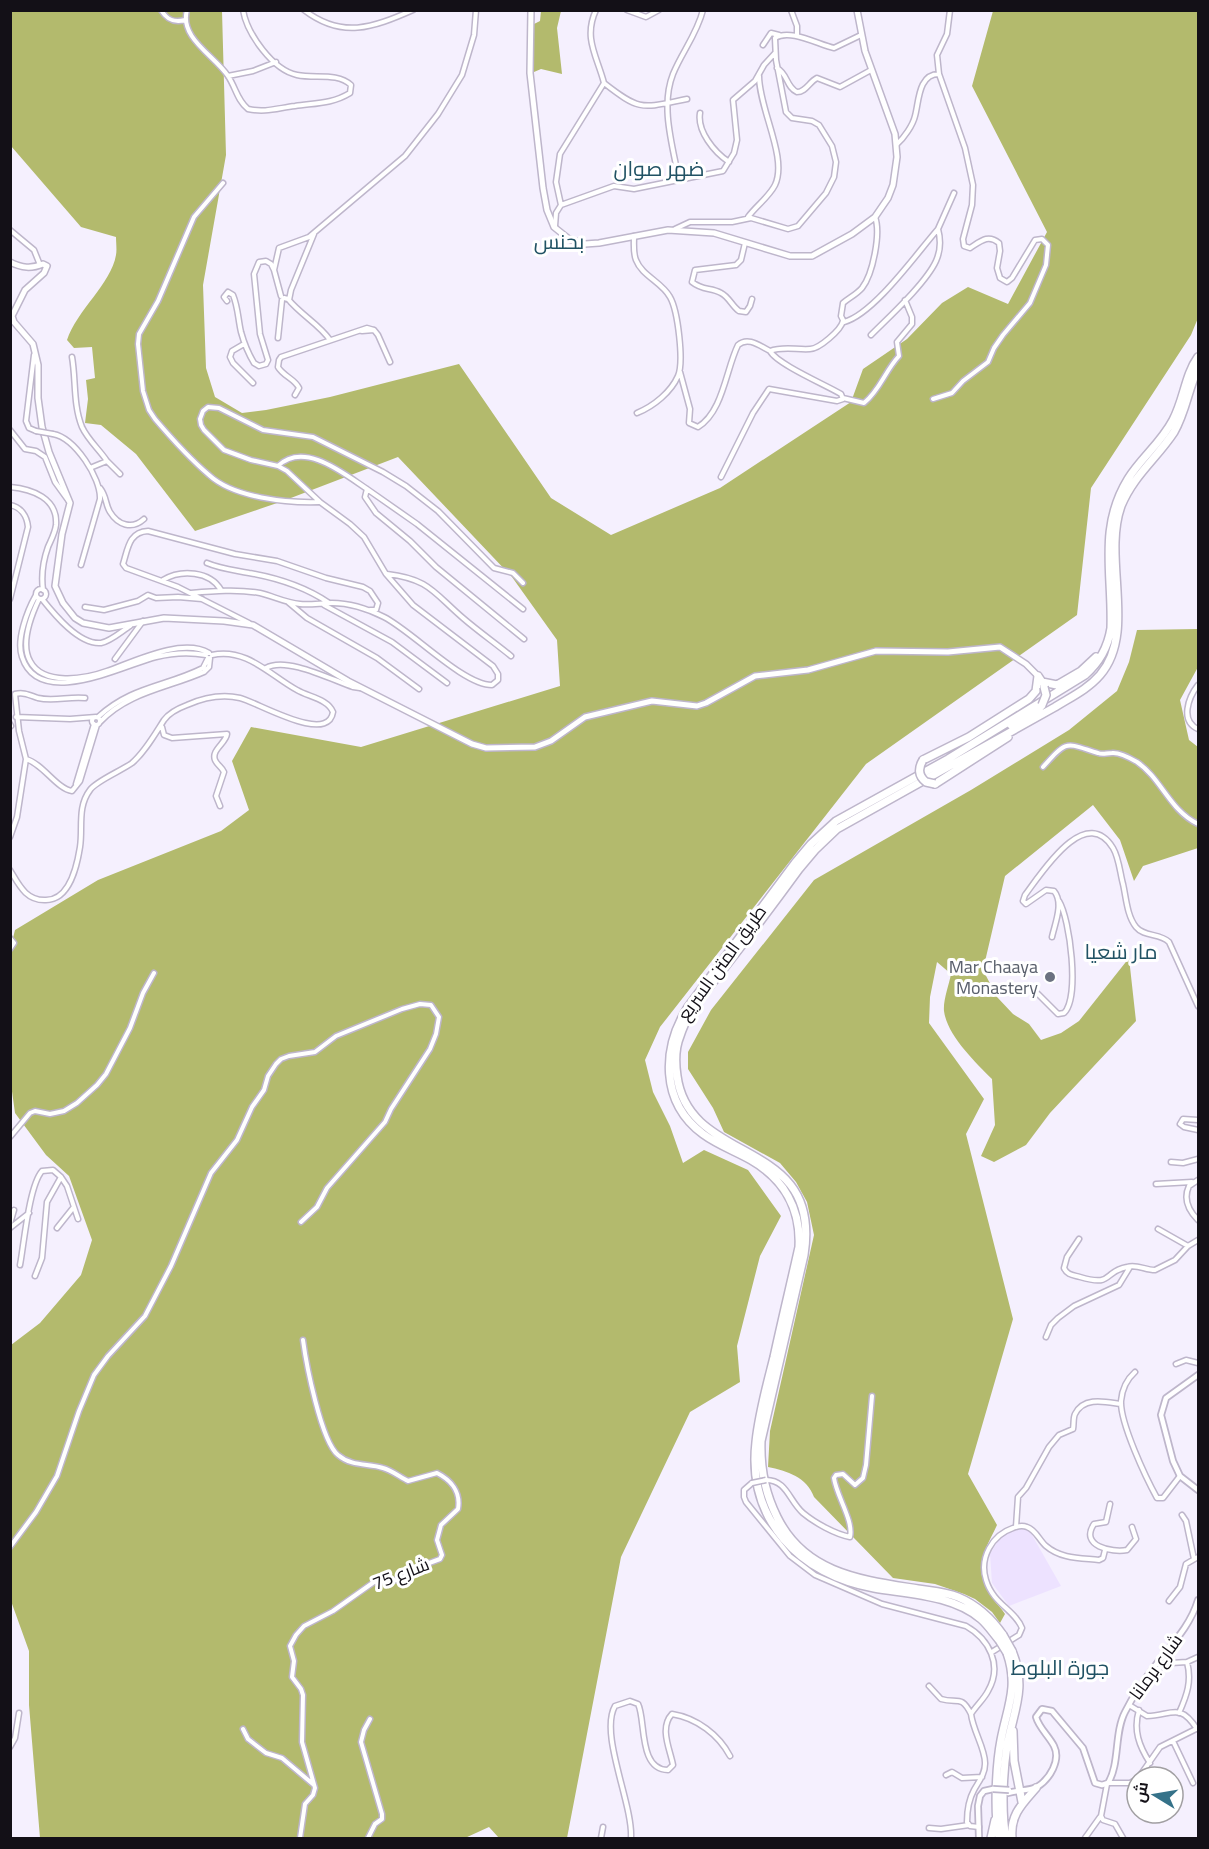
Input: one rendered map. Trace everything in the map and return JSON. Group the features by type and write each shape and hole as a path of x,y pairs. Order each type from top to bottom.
{"highway":[{"name":"طريق المتن السريع","path":"1001,1637 968,1610 952,1602 860,1586 839,1580 812,1566 789,1546 770,1518 759,1490 756,1441 799,1246 800,1232 797,1215 788,1194 769,1172 751,1160 711,1140 690,1122 674,1093 670,1076 670,1045 678,1021 713,972 811,844 836,821 948,759 1085,675 1099,661 1109,637 1111,608 1108,545 1115,506 1132,473 1172,422 1182,399 1190,370 1198,357"},
{"name":"طريق المتن السريع","path":"1006,1839 1003,1822 1005,1764 1021,1684 1018,1665 986,1615 956,1596 869,1581 835,1571 819,1563 801,1550 781,1525 765,1490 761,1441 804,1255 805,1220 796,1194 781,1174 758,1157 713,1133 696,1119 684,1101 676,1068 680,1034 692,1011 815,850 837,829 1017,729 1085,688 1100,676 1110,660 1118,632 1114,543 1121,507 1139,474 1166,443 1178,424 1185,410 1198,368"},
{"path":"1041,682 1057,685 1074,676 1092,662 1109,637"},
{"path":"968,755 977,745 1042,705 1046,695 1041,682"},
{"path":"1017,729 1001,742 935,784 928,783 921,777 922,760 969,737 1033,696 1041,682"},
{"path":"948,759 966,743 969,737"},
{"name":"طريق المتن السريع","path":"999,1839 997,1812 1000,1744 1014,1682 1010,1652"},
{"path":"1012,1723 1013,1791 1022,1802"},
{"path":"1012,1839 1014,1816 1022,1802 1036,1788"},
{"path":"991,1839 997,1812"}],"main road":[{"path":"531,10 531,73 543,188 547,210 554,227 569,239 585,244 675,230 710,232 790,256 812,256 838,244 875,217 888,198 893,185 897,144 890,117 861,35 857,10"},
{"path":"10,262 26,268 46,265 44,273 25,290 12,316 14,322 32,342 35,351 42,427 70,503 58,553 55,577 58,594 69,612 83,623 109,628 164,618 253,625 361,688 476,746 486,748 535,747 551,741 585,717 604,714 647,701 662,700 697,706 755,676 808,670 876,651 948,652 1000,647 1026,664 1041,682"}],"street":[{"path":"161,10 170,20 185,20"},
{"path":"188,10 185,20 191,35 228,76 243,105 248,109 257,111 328,102 339,99 351,91 351,85 340,78 298,76 286,72 250,33 243,10"},
{"path":"304,10 327,25 357,29 413,10"},
{"path":"274,270 279,248 305,240 314,233 405,156 438,114 462,75 474,35 476,10"},
{"path":"596,10 591,22 590,33 604,83 623,98 637,105 646,106 687,99"},
{"path":"627,10 646,17 659,10"},
{"path":"679,180 668,102 673,75 696,32 703,10"},
{"path":"791,10 797,26 797,36"},
{"path":"933,399 952,393 963,381 988,362 1003,335 1030,303 1046,265 1048,245 1042,239 1035,240 1012,278 1007,282 1000,278 998,273 999,243 994,238 987,238 970,248 964,246 963,239 972,205 973,185 965,148 939,74 937,55 947,34 950,10"},
{"path":"763,45 771,33 814,39 834,48 861,35"},
{"path":"675,230 690,222 732,222 747,218 794,229 819,203 834,177 835,157 832,146 821,128 812,121 792,118 786,112 775,53 775,38 779,35"},
{"path":"554,227 556,213 561,206 614,186 634,189 722,172 734,153 737,140 733,100 747,90 775,53"},
{"path":"228,76 276,63"},
{"path":"777,68 783,71 790,88 797,92 804,90 817,78 840,87 872,70"},
{"path":"897,144 915,119 923,86 933,75 939,74"},
{"path":"747,218 774,187 778,173 778,155 765,116 759,76"},
{"path":"561,206 556,182 560,154 604,83"},
{"path":"700,113 700,124 711,146 729,162"},
{"path":"223,183 194,217 158,301 140,334 139,358 146,400 155,419 210,476 235,489 271,500 320,502"},
{"path":"843,321 847,322 873,304 938,229 954,193"},
{"path":"770,351 794,348 813,349 842,326 840,312 843,303 861,289 870,269 878,236 875,217"},
{"path":"871,335 905,300 937,260 940,237 938,229"},
{"path":"10,230 34,250 40,265"},
{"path":"284,299 291,290 314,233"},
{"path":"634,236 636,260 645,273 664,289 674,307 680,343 680,371 690,409 689,423 698,427 713,409 722,391 738,345 748,341 770,351 775,357 831,388 843,398 864,403 872,396 891,364 899,356 897,343 912,324 911,313 905,300"},
{"path":"744,243 741,260 736,265 695,270 692,282 702,289 724,294 739,311 749,310 752,299"},
{"path":"227,301 224,297 228,292 236,301 244,344 255,364 261,366 267,363 268,357 260,334 254,274 256,267 262,261 270,262 284,299 278,338"},
{"path":"284,299 320,327 330,340"},
{"path":"296,395 298,386 279,370 279,360 284,355 362,331 374,330 390,362"},
{"path":"244,344 232,351 230,357 252,383"},
{"path":"35,351 27,424 29,428 66,439 90,468 99,488 106,496 109,511 124,525 135,525 144,519"},
{"path":"72,357 81,425 107,461 120,474"},
{"path":"637,412 654,403 670,388 680,371"},
{"path":"721,477 753,413 769,389 837,400 843,398"},
{"path":"191,593 222,591 258,593 288,602 342,604 368,610 395,623 420,643 474,679 486,685 492,685 498,680 494,666 412,605 386,574 364,537 320,502 293,476 278,466 224,450 204,430 200,419 203,411 208,407 219,408 263,430 313,437 383,472 412,490 438,511 494,568 513,573 523,583"},
{"path":"10,430 24,447 45,457 55,482 70,503"},
{"path":"278,466 287,458 294,456 316,459 367,489 417,524 523,609"},
{"path":"90,468 107,461"},
{"path":"10,487 28,489 38,494 49,503 54,514 55,529 46,556 40,595 27,636 27,652 32,665 44,675 68,678 94,674 158,655 190,651 209,656 219,653 244,658 266,668 297,690 330,705 333,712 329,721 322,724 290,719 242,699 206,698 186,705 169,715 135,760 111,777 95,784 88,792 82,808 80,848 64,894 55,899 46,900 32,897 23,891 10,870"},
{"path":"81,565 100,499 99,488"},
{"path":"367,489 365,497 376,513 410,541 436,567 524,639"},
{"path":"10,505 16,506 26,515 28,526 10,599"},
{"path":"253,625 163,580 124,566 130,541 137,533 148,531 235,554 277,561 326,578 363,587 370,591 378,603 376,609 368,610"},
{"path":"207,563 223,569 284,580 307,589 330,603"},
{"path":"163,580 175,574 196,574 212,579 222,591"},
{"path":"386,574 412,578 426,585 511,656"},
{"path":"40,595 47,606 70,630 98,642 114,637 130,625"},
{"path":"40,595 26,621 20,647 24,663 39,677 64,682 94,678 158,655"},
{"path":"85,607 104,610 138,601 148,595 156,598 178,597 205,600"},
{"path":"288,602 307,618 377,658 419,689"},
{"path":"322,604 373,630 447,683"},
{"path":"35,608 47,606"},
{"path":"115,659 144,621"},
{"path":"16,717 97,717 132,694 204,672 209,667 209,656"},
{"path":"266,668 276,664 291,666 361,688"},
{"path":"96,723 126,702 168,682"},
{"path":"1198,685 1190,698 1186,711 1191,724 1198,729"},
{"path":"10,837 17,816 26,759 16,717 15,693 27,693 38,698 56,700 68,696 85,698"},
{"path":"26,759 43,769 64,789 72,791 76,786 97,717"},
{"path":"96,723 97,717"},
{"path":"83,718 96,723"},
{"path":"162,727 165,735 172,738 227,734 214,756 216,763 224,772 216,796 220,806"},
{"path":"1044,767 1054,754 1072,744 1102,754 1120,753 1136,761 1146,770 1177,808 1198,824"},
{"path":"1038,994 1058,1014 1068,1010 1073,980 1072,959 1064,912 1057,894 1050,890 1042,892 1026,904 1023,901 1046,868 1073,839 1084,834 1101,837 1112,848 1116,855 1134,924 1140,931 1169,942 1198,1006"},
{"path":"1052,937 1059,900"},
{"path":"10,938 14,945 10,949"},
{"path":"10,1137 31,1112 50,1114 64,1111 97,1086 106,1074 130,1028 143,993 154,973"},
{"path":"10,1547 36,1512 57,1476 94,1375 108,1356 145,1317 171,1266 211,1173 237,1140 276,1064 289,1056 315,1052 336,1036 402,1009 420,1004 431,1005 439,1017 430,1049 385,1122 327,1188 317,1207 301,1222"},
{"path":"1198,1120 1183,1119 1180,1124 1198,1130"},
{"path":"1171,1162 1183,1163 1198,1159"},
{"path":"20,1265 29,1212 42,1171 53,1170 61,1177 78,1219"},
{"path":"35,1276 42,1258 44,1224 49,1197 61,1177"},
{"path":"1156,1184 1198,1180"},
{"path":"1193,1182 1187,1191 1186,1200 1191,1212 1198,1220"},
{"path":"57,1228 73,1208"},
{"path":"10,1224 14,1209"},
{"path":"10,1228 29,1212"},
{"path":"1158,1229 1188,1246"},
{"path":"1079,1239 1065,1262 1064,1268 1069,1274 1101,1281 1120,1269 1131,1266 1155,1270 1174,1260 1198,1240"},
{"path":"1046,1338 1058,1318 1074,1306 1119,1285 1131,1266"},
{"name":"شارع 75","path":"303,1340 315,1401 333,1449 339,1457 358,1464 382,1467 408,1481 436,1473 446,1478 456,1490 459,1501 458,1509 441,1525 437,1540 442,1555 440,1559 413,1569 397,1580 374,1582 333,1611 304,1626 292,1640 290,1648 294,1661 292,1677 303,1692 302,1742 314,1785"},
{"path":"1176,1364 1186,1360 1198,1363"},
{"path":"1135,1372 1125,1386 1121,1404 1131,1438 1157,1498 1163,1498 1180,1476"},
{"path":"1198,1375 1171,1394 1161,1410 1170,1456 1180,1476 1198,1490"},
{"path":"872,1396 863,1478 855,1485 843,1474 836,1475 834,1478 849,1523 850,1537 812,1519 799,1509 782,1485 774,1480 752,1483 744,1490 744,1497 790,1556 815,1575 882,1604 966,1626 982,1637 992,1652 994,1666 990,1688 971,1714"},
{"path":"1016,1527 1018,1497 1026,1488 1049,1447 1059,1435 1073,1429 1076,1412 1088,1403 1097,1401 1121,1404"},
{"path":"1110,1504 1107,1520 1094,1524 1091,1531 1095,1544 1105,1550 1124,1551 1131,1547 1136,1539 1132,1527"},
{"path":"1169,1601 1180,1587 1186,1564 1196,1558 1186,1521 1182,1515"},
{"path":"992,1652 1012,1641 1022,1631 1021,1624 991,1592 984,1569 988,1548 1000,1535 1020,1525 1030,1528 1044,1544 1056,1553 1065,1556 1099,1560 1103,1558 1105,1550"},
{"name":"شارع برمانا","path":"1107,1784 1112,1776 1121,1722 1129,1704 1150,1672 1188,1624 1198,1600"},
{"path":"1150,1672 1198,1657"},
{"path":"1179,1713 1190,1685 1190,1674 1186,1662"},
{"path":"929,1686 941,1699 961,1700 966,1705 985,1758 982,1778 969,1804 967,1818 969,1825"},
{"path":"631,1839 628,1810 612,1734 612,1713 615,1706 630,1701 638,1704 644,1744 650,1757 662,1769 668,1770 673,1765 666,1739 668,1720 672,1714 697,1724 713,1734 730,1756"},
{"path":"1129,1704 1150,1716 1169,1711 1179,1713 1189,1719 1198,1729 1160,1747 1150,1764"},
{"path":"979,1839 980,1796 985,1790 1013,1791 1036,1788 1052,1771 1057,1758 1054,1746 1036,1717 1042,1709 1052,1711 1083,1748 1095,1783 1125,1783"},
{"path":"1139,1710 1136,1721 1137,1737 1150,1764"},
{"path":"10,1746 15,1738 20,1713"},
{"path":"368,1839 382,1814 361,1742 370,1719"},
{"path":"243,1729 248,1739 266,1754 282,1758 314,1785 313,1795 305,1804 300,1839"},
{"path":"1173,1741 1193,1783"},
{"path":"946,1775 952,1772 962,1778 982,1778"},
{"path":"1085,1839 1101,1816 1107,1784"},
{"path":"1101,1816 1103,1820 1115,1824 1123,1839"},
{"path":"929,1828 941,1829 969,1825 978,1829"},
{"path":"601,1839 603,1827"}],"shaded area":[{"path":"1023,1526 1028,1528 1061,1586 1009,1606 992,1583 990,1554 1001,1536"}],"green space":[{"path":"10,11 222,11 226,155 203,285 206,368 215,397 242,413 266,410 330,397 459,364 551,498 611,535 720,488 851,402 863,369 907,339 942,303 968,287 1008,304 1047,232 972,86 993,11 1198,11 1198,318 1191,335 1091,488 1077,615 866,764 660,1027 645,1060 653,1092 670,1126 683,1163 704,1150 748,1170 781,1216 760,1256 737,1346 740,1382 690,1412 621,1557 567,1838 499,1838 489,1827 465,1838 40,1838 29,1705 29,1651 11,1601 11,1345 40,1323 81,1275 92,1240 69,1176 46,1155 15,1113 10,1077 10,950 15,930 98,880 221,831 249,810 232,761 251,727 361,747 560,686 557,640 512,577 398,457 283,501 195,531 136,454 101,425 85,423 88,399 86,380 95,378 92,347 74,348 67,340 78,318 113,266 116,237 81,227 11,146"},
{"path":"541,11 561,11 557,28 562,74 541,69 534,72 534,24 540,21"},
{"path":"1198,629 1198,667 1180,700 1189,740 1198,747 1198,848 1143,866 1134,881 1120,840 1093,805 1005,876 983,970 997,997 1013,1014 1029,1024 1041,1040 1061,1033 1079,1021 1129,958 1136,1021 1050,1113 1026,1145 994,1162 981,1156 995,1125 992,1079 963,1048 950,1029 944,1007 951,974 937,962 930,997 929,1023 984,1099 966,1134 1013,1319 968,1474 997,1525 985,1550 981,1565 984,1582 1005,1614 1000,1623 992,1612 964,1594 935,1584 893,1578 814,1497 807,1484 789,1473 768,1467 770,1431 814,1235 807,1202 796,1182 780,1163 724,1132 713,1108 688,1069 688,1052 711,1010 814,880 971,790 1069,730 1117,691 1129,662 1137,630"}],"place":[{"name":"Mar Chaaya Monastery","path":"1050,977"}],"district":[{"name":"ضهر صوان","path":"659,169"},
{"name":"بحنس","path":"559,242"},
{"name":"مار شعيا","path":"1121,952"},
{"name":"جورة البلوط","path":"1060,1668"}]}
